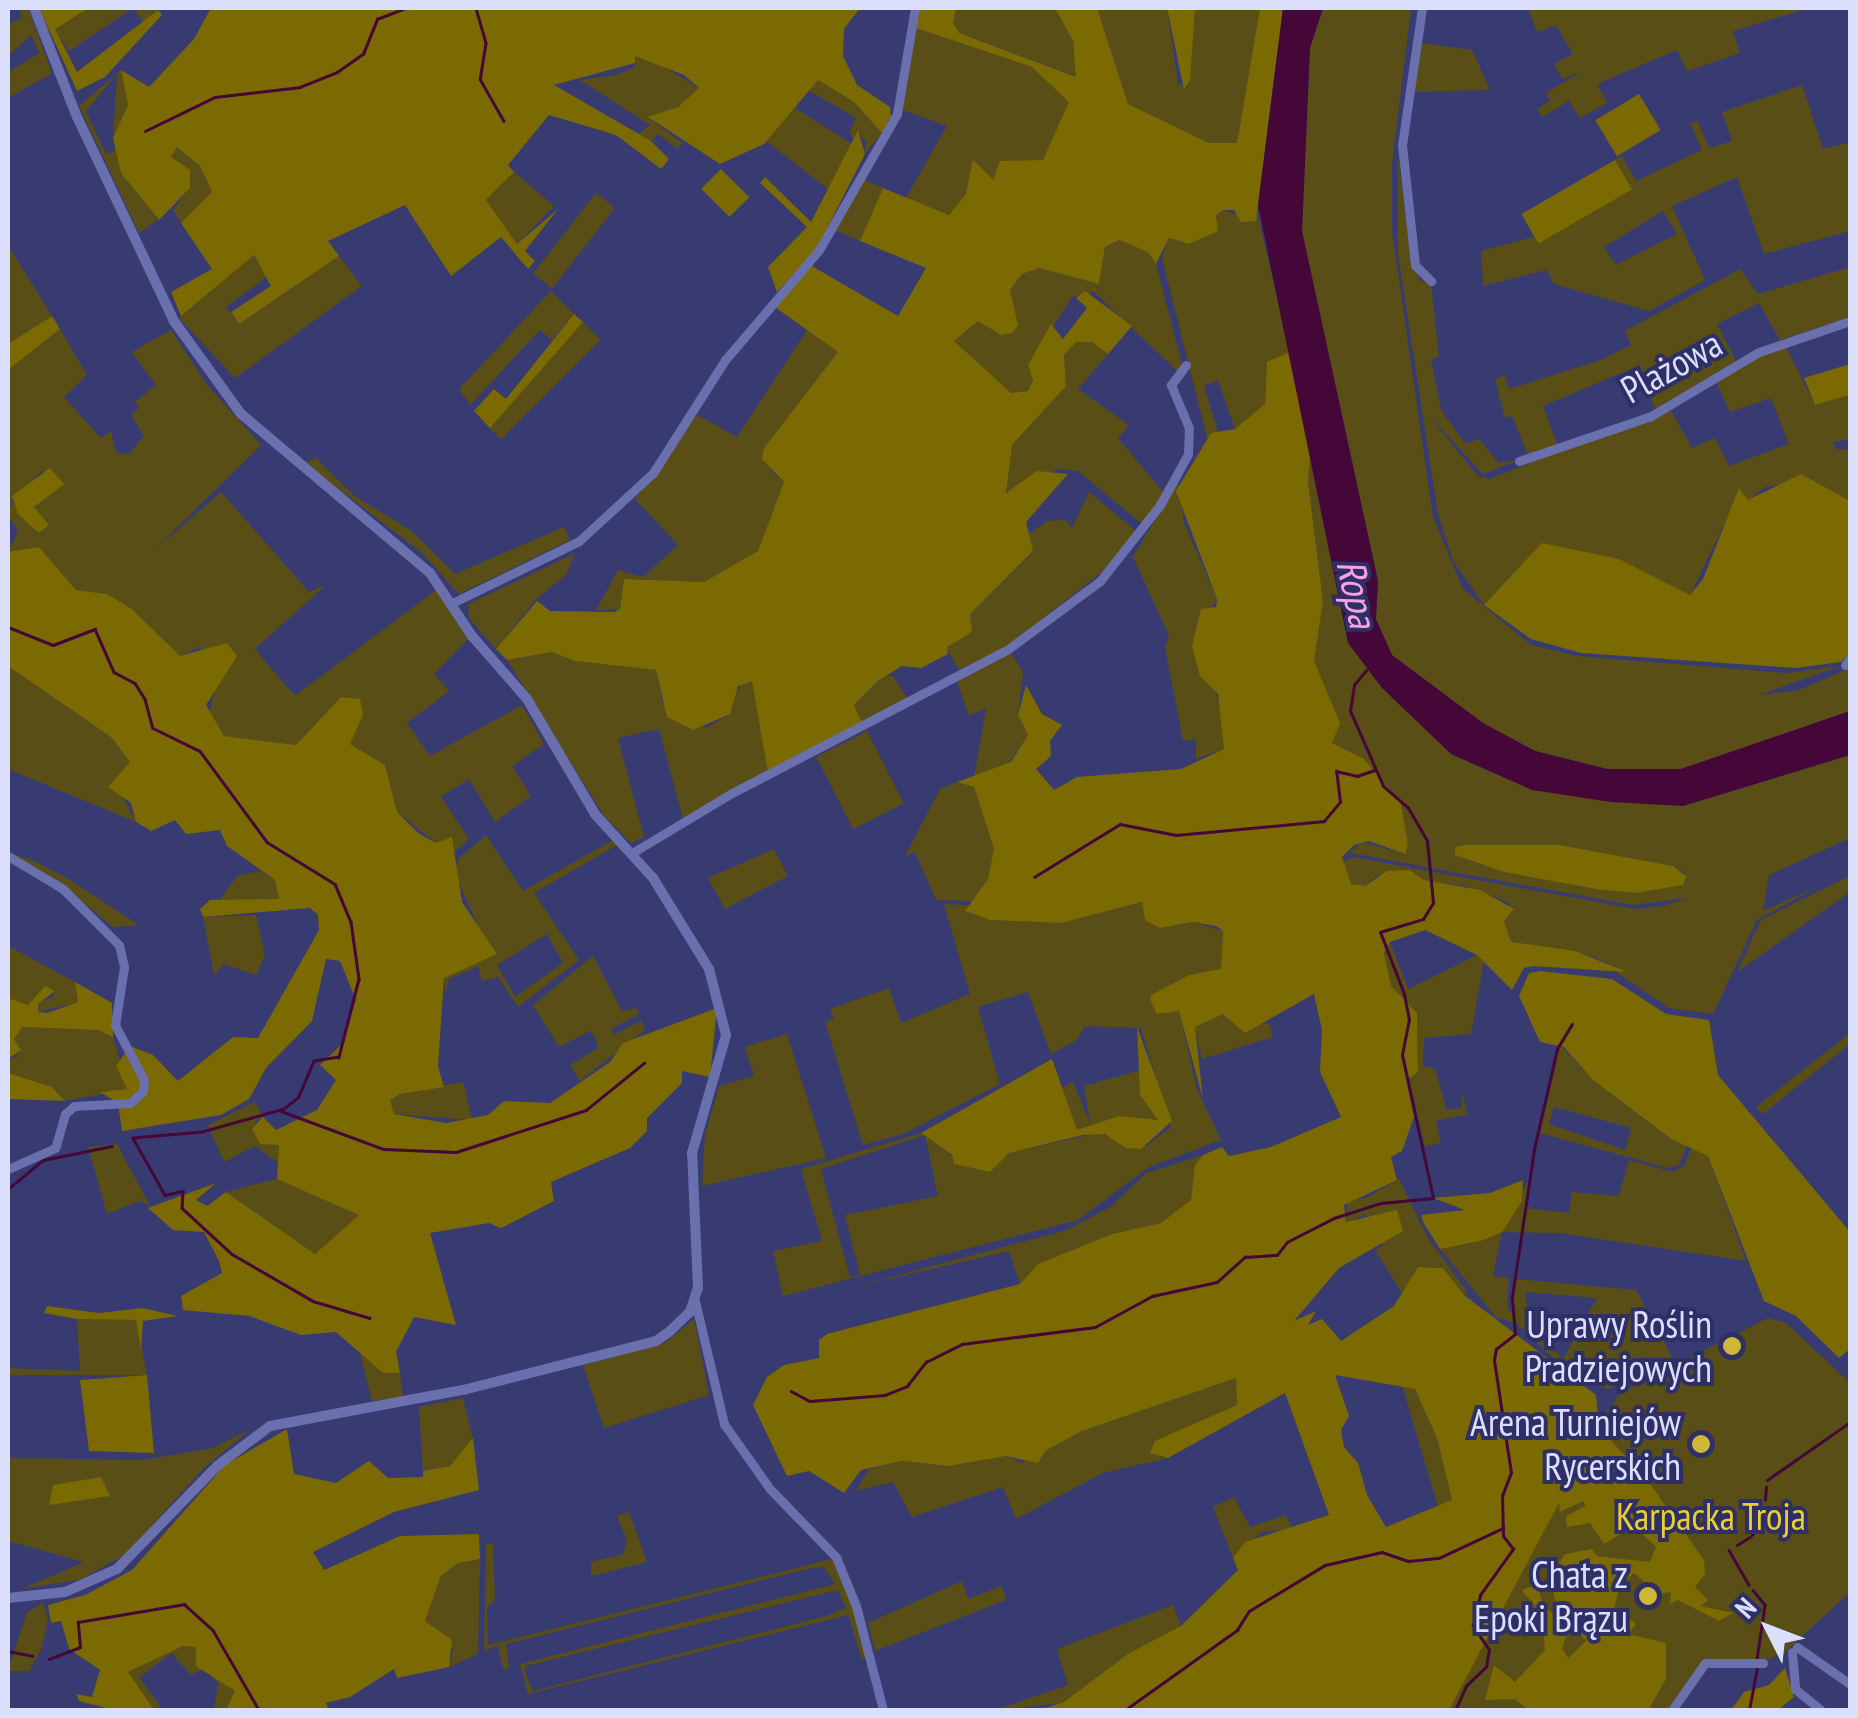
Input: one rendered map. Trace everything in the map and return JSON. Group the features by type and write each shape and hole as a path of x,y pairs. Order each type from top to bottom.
{"street":[{"path":"34,8 77,116 174,321 241,414 412,552 527,699 595,814 632,852 709,969 722,1006 723,1055 692,1153 694,1301 724,1424 770,1489 836,1557 856,1606 883,1710"},
{"path":"450,604 579,541 653,473 737,345 819,250 898,114 915,8"},
{"path":"1422,8 1402,144 1415,265 1431,281"},
{"name":"Plażowa","path":"1518,461 1635,422 1759,352 1850,321"},
{"path":"632,852 732,793 1007,650 1100,581 1160,506 1188,454 1189,428 1171,385 1186,365"},
{"path":"8,856 63,890 118,945 124,967 114,1026 144,1080 144,1091 130,1102 74,1106 65,1114 55,1148 8,1169"},
{"path":"8,1598 65,1592 116,1570 216,1466 270,1426 463,1390 656,1341 694,1301"},
{"path":"1821,1710 1794,1688 1794,1650 1850,1684"},
{"path":"1672,1710 1706,1663 1760,1664"}],"green space":[{"path":"18,8 28,8 52,73 8,98 8,72 40,53 31,35 8,56 8,25 22,17"},
{"path":"89,8 133,8 69,51 54,29"},
{"path":"133,8 156,8 158,10 144,23"},
{"path":"956,8 1055,8 1073,41 1077,77 959,33 953,23"},
{"path":"1097,8 1167,8 1178,84 1187,88 1195,8 1260,8 1237,143 1209,143 1128,104"},
{"path":"1323,8 1411,8 1392,163 1392,231 1433,517 1463,589 1531,645 1577,656 1787,673 1840,666 1759,695 1799,690 1850,668 1850,711 1681,769 1607,769 1535,751 1482,723 1392,655 1376,619 1378,581 1302,231 1310,48"},
{"path":"1528,8 1809,8 1733,31 1740,53 1687,71 1677,50 1597,84 1607,103 1580,118 1569,101 1542,117 1537,109 1550,101 1546,93 1581,72 1562,79 1554,64 1573,54 1556,25 1537,32"},
{"path":"916,28 1032,67 1070,102 1043,161 1000,162 993,181 974,159 966,193 957,213 949,215 906,198 947,126 903,110"},
{"path":"1415,42 1472,50 1490,90 1408,92"},
{"path":"643,54 700,89 678,107 649,118 682,143 678,149 658,134 651,141 636,136 650,125 580,80 616,75 635,67 635,56"},
{"path":"121,70 128,105 113,138 117,74 86,111 106,154 116,150 122,173 158,220 139,233 79,106"},
{"path":"818,80 854,102 882,133 865,153 866,142 857,131 854,138 849,133 856,118 808,90"},
{"path":"1802,85 1823,149 1850,142 1850,231 1764,254 1737,177 1672,206 1705,280 1649,311 1554,284 1546,270 1483,286 1481,251 1533,237 1631,189 1615,160 1622,156 1636,181 1702,150 1690,123 1697,120 1709,148 1732,141 1722,112","holes":["1663,211 1677,234 1616,265 1604,247"]},
{"path":"792,106 852,144 829,190 766,141"},
{"path":"178,146 200,166 212,192 181,223 173,210 189,188 171,157"},
{"path":"1398,157 1411,263 1421,281 1431,283 1439,356 1431,359 1441,410 1466,444 1479,439 1499,463 1518,460 1483,474 1427,414 1478,476 1489,479 1670,409 1692,448 1715,438 1729,466 1789,444 1771,398 1730,412 1716,381 1784,343 1815,405 1850,395 1850,439 1833,442 1836,449 1850,450 1850,501 1807,480 1765,487 1748,501 1739,494 1690,595 1543,543 1484,605 1453,561 1438,514 1398,254"},
{"path":"514,172 554,206 517,244 486,200"},
{"path":"860,177 883,188 860,241 833,229"},
{"path":"596,193 615,208 552,288 533,273"},
{"path":"1255,203 1290,352 1267,363 1265,404 1235,429 1218,380 1204,386 1218,432 1207,438 1162,258 1169,238 1189,244 1223,210 1256,221"},
{"path":"1121,240 1149,252 1156,264 1182,364 1177,371 1094,292 1072,297 1028,365 1033,380 1028,391 1011,393 992,382 954,341 978,321 1001,335 1017,325 1010,290 1022,274 1039,268 1099,284 1105,247"},
{"path":"11,250 52,316 8,344 8,253"},
{"path":"253,255 267,277 226,307 239,324 339,256 362,286 235,378 179,318"},
{"path":"1850,267 1850,317 1780,340 1759,303 1717,324 1736,361 1656,409 1633,368 1543,406 1558,446 1528,455 1512,416 1505,418 1495,379 1505,376 1509,389 1601,360 1631,345 1625,331 1740,269 1758,294"},
{"path":"551,291 574,314 552,340 540,330 470,405 459,389"},
{"path":"583,322 601,340 501,439 483,422"},
{"path":"60,329 87,375 64,397 101,438 111,431 116,453 129,454 144,436 131,415 139,408 135,402 156,385 132,352 171,330 207,385 261,445 152,552 221,492 309,592 326,585 255,649 296,695 436,590 468,639 434,674 449,691 407,723 430,756 522,705 544,744 512,766 531,796 495,822 469,779 441,797 469,839 456,851 436,843 397,812 385,765 350,744 360,699 341,697 296,745 224,736 209,717 215,687 200,647 180,656 132,609 107,594 76,590 39,547 8,552 18,531 8,515 8,370","holes":["43,470 35,511 48,525 39,533 11,501"]},
{"path":"807,330 838,352 764,448 772,472 784,482 758,551 704,582 624,579 620,609 596,610 618,570 643,577 678,545 635,499 697,415 737,437"},
{"path":"1076,341 1092,342 1108,354 1078,389 1129,425 1118,438 1164,493 1142,524 1078,471 1059,469 1004,492 1012,445 1066,386 1064,355"},
{"path":"1311,445 1348,643 1451,754 1533,790 1683,806 1850,755 1850,838 1769,875 1763,911 1819,886 1757,920 1713,1014 1669,1008 1617,973 1618,968 1593,957 1511,942 1504,921 1510,903 1466,886 1376,876 1365,886 1351,884 1343,862 1353,857 1635,909 1689,898 1632,905 1351,853 1342,860 1362,842 1404,854 1408,844 1401,804 1364,759 1332,743 1330,698 1313,661 1323,601 1308,482","holes":["1560,845 1673,866 1685,873 1635,893 1504,872 1455,855"]},
{"path":"316,458 353,495 413,532 455,574 564,527 570,540 459,594 422,553 305,463"},
{"path":"1178,482 1184,523 1217,599 1200,624 1227,739 1224,749 1196,759 1196,740 1183,741 1165,648 1169,636 1133,557"},
{"path":"1089,492 1136,531 1117,560 1004,649 959,670 946,647 972,632 970,614 1033,552 1029,534 1047,521 1065,520 1072,528"},
{"path":"574,554 567,574 536,599 496,649 469,618 468,604"},
{"path":"552,652 575,661 656,670 663,704 706,728 730,714 728,705 745,679 753,682 768,773 683,819 659,729 618,738 644,837 631,843 604,816 507,660"},
{"path":"1012,654 1023,672 1018,715 1028,735 1006,767 974,778 986,708 969,716 956,678"},
{"path":"8,666 111,737 130,762 121,794 136,822 8,769"},
{"path":"884,676 893,676 908,700 864,727 854,705"},
{"path":"867,731 904,803 853,829 816,757"},
{"path":"957,782 974,787 994,849 988,879 973,901 936,900 915,852 905,856 940,789"},
{"path":"486,835 523,891 613,840 617,845 534,893 579,960 518,1007 498,977 482,981 478,966 449,979 446,994 444,978 482,958 486,944 455,874 459,858","holes":["547,934 563,963 515,997 497,965"]},
{"path":"774,849 788,876 725,909 708,878"},
{"path":"8,852 70,880 139,925 113,927 56,880"},
{"path":"260,871 275,880 279,899 219,901 237,876"},
{"path":"1850,876 1850,892 1737,972 1761,920"},
{"path":"1142,902 1159,928 1193,922 1223,931 1221,970 1189,975 1151,995 1157,1014 1179,1010 1197,1089 1221,1140 1149,1167 1078,1220 783,1296 773,1251 822,1241 801,1169 924,1135 821,1169 850,1278 860,1274 845,1215 938,1196 925,1136 952,1156 954,1164 990,1172 1008,1153 1098,1133 1146,1146 1171,1127 1141,1028 1085,1026 1077,1040 1051,1054 1028,992 978,1007 1000,1084 903,1134 863,1145 825,1022 834,1019 830,1009 889,988 901,1023 970,994 944,904 969,905 966,911 990,920 1061,923"},
{"path":"256,915 265,955 256,975 224,964 214,975 203,917"},
{"path":"1390,942 1408,989 1477,955 1484,961 1471,1034 1424,1038 1423,1066 1435,1069 1447,1110 1462,1108 1462,1093 1468,1114 1436,1121 1441,1143 1425,1147 1409,1079 1418,1072 1417,1013 1391,986 1384,953"},
{"path":"8,946 75,982 79,1002 38,1012 41,1001 53,997 55,991 45,986 28,1005 8,998"},
{"path":"593,956 622,1011 637,1008 639,1014 611,1029 613,1035 641,1021 645,1030 580,1081 570,1065 598,1048 595,1037 590,1031 559,1047 533,1005"},
{"path":"1223,1014 1241,1026 1269,1023 1273,1037 1202,1059 1194,1027"},
{"path":"22,1027 100,1030 113,1037 128,1089 65,1101 52,1087 8,1074 8,1059 17,1057 15,1035"},
{"path":"1850,1033 1850,1044 1763,1114 1756,1107"},
{"path":"787,1034 826,1158 702,1186 705,1135 719,1086 754,1076 745,1047"},
{"path":"1560,1045 1593,1080 1670,1139 1688,1143 1679,1165 1668,1168 1540,1133","holes":["1554,1107 1631,1128 1625,1150 1549,1124"]},
{"path":"1141,1070 1140,1095 1158,1120 1077,1130 1061,1088 1073,1082 1090,1123 1084,1086"},
{"path":"463,1082 472,1120 394,1114 390,1100 400,1094"},
{"path":"255,1102 263,1117 255,1122 260,1144 279,1144 279,1163 255,1146 224,1162 208,1125"},
{"path":"117,1144 150,1206 140,1201 107,1214 88,1147"},
{"path":"1692,1145 1708,1156 1746,1261 1560,1233 1502,1232 1532,1174 1525,1208 1569,1213 1572,1192 1619,1196 1629,1160 1673,1172 1685,1165"},
{"path":"1203,1155 1195,1165 1191,1201 1161,1223 1112,1234 1038,1264 1020,1284 1009,1251 854,1287 1067,1230 1112,1206 1146,1173"},
{"path":"284,1177 360,1214 315,1254 226,1192"},
{"path":"1399,1179 1428,1238 1468,1293 1464,1295 1443,1268 1419,1267 1402,1293 1375,1250 1383,1246 1366,1214 1346,1223 1348,1200 1366,1198"},
{"path":"1502,1232 1493,1276 1509,1278 1507,1308 1512,1313 1515,1279 1636,1290 1672,1357 1609,1389 1580,1383 1517,1324 1496,1317 1440,1249","holes":["1525,1292 1597,1298 1563,1359 1530,1330"]},
{"name":"Karpacka Troja","path":"1768,1318 1786,1323 1850,1383 1850,1592 1784,1653 1768,1659 1703,1660 1668,1710 1449,1710 1598,1422 1622,1392"},
{"path":"77,1319 136,1320 147,1375 8,1375 8,1368 80,1371"},
{"path":"694,1319 709,1395 604,1428 583,1365 666,1342"},
{"path":"360,1353 383,1373 400,1373 403,1397 372,1401"},
{"path":"1236,1378 1237,1405 1159,1458 1168,1458 1103,1473 1016,1519 1003,1487 912,1517 893,1482 856,1491 869,1469 902,1461 949,1466 1006,1456 1021,1463 1082,1431"},
{"path":"1402,1385 1415,1389 1437,1438 1452,1500 1438,1507"},
{"path":"463,1398 473,1439 450,1466 423,1471 419,1407"},
{"path":"250,1429 202,1470 126,1554 82,1579 22,1589 84,1562 8,1541 8,1458 143,1460 213,1448"},
{"path":"1234,1497 1250,1527 1286,1515 1292,1529 1262,1532 1233,1558 1213,1507"},
{"path":"629,1512 647,1562 591,1576 591,1562 623,1554 627,1540 617,1516"},
{"path":"493,1543 495,1600 487,1607 488,1645 832,1559 851,1596 868,1657 862,1659 848,1615 528,1694 520,1664 835,1584 824,1567 811,1568 506,1644 509,1668 503,1669 498,1645 484,1651 486,1545","holes":["838,1590 846,1608 533,1691 525,1673 525,1666"]},
{"path":"480,1559 478,1654 449,1667 453,1650 425,1621 441,1576 458,1563"},
{"path":"962,1581 968,1599 1002,1586 1006,1600 875,1651 868,1623"},
{"path":"43,1603 48,1621 41,1650 29,1671 8,1671 27,1612"},
{"path":"1173,1605 1181,1626 1064,1703 996,1710 1068,1685 1057,1649"},
{"path":"183,1646 196,1647 204,1669 191,1675 171,1653 139,1678 161,1706 151,1709 128,1672"},
{"path":"204,1669 236,1691 226,1710 214,1710 218,1683"}],"shaded area":[{"path":"39,8 89,8 55,29 77,72 158,10 162,15 105,77 77,91"},
{"path":"211,8 860,8 844,29 843,56 857,85 890,107 891,116 882,133 854,102 818,80 764,144 720,164 648,117 678,107 699,88 684,75 635,56 635,63 554,85 651,141 669,159 661,169 616,135 549,115 508,165 514,172 486,200 517,244 558,209 525,251 535,261 528,269 501,237 451,276 405,205 328,241 339,256 239,324 231,312 271,286 254,255 181,316 171,292 212,269 181,223 212,192 200,166 177,147 171,157 190,170 190,188 159,220 121,173 113,138 128,105 121,70 149,87 194,39"},
{"path":"915,8 956,8 953,23 959,33 1076,77 1073,41 1055,8 1097,8 1128,104 1209,143 1237,143 1260,8 1283,8 1256,221 1241,222 1234,210 1223,210 1216,216 1218,231 1189,244 1169,238 1156,264 1148,252 1120,240 1105,247 1099,284 1039,268 1022,274 1010,290 1018,325 1012,333 1001,335 978,321 954,341 1011,393 1028,391 1033,380 1028,365 1051,324 1063,339 1087,308 1076,298 1085,291 1132,326 1108,354 1092,342 1076,342 1064,355 1066,386 1012,445 1006,493 1037,471 1068,474 1026,522 1033,551 970,614 972,632 947,647 948,654 921,668 902,666 879,680 854,705 864,727 768,773 752,681 738,686 730,714 693,730 667,717 656,670 575,661 552,652 507,660 496,649 537,601 550,611 614,612 620,609 624,579 704,582 758,551 784,482 762,459 764,448 838,352 772,305 810,265 898,316 926,268 860,241 883,188 949,215 966,194 973,159 993,180 1000,161 1043,160 1069,102 1032,67 916,28"},
{"path":"1167,8 1195,8 1190,80 1184,90"},
{"path":"1639,94 1661,130 1617,156 1595,120"},
{"path":"858,130 865,154 816,250 777,292 768,267 807,227 760,183 765,177 811,222"},
{"path":"1615,160 1632,189 1538,243 1521,214"},
{"path":"721,169 749,197 729,217 701,189"},
{"path":"574,314 583,322 490,428 474,411 494,389 506,399"},
{"path":"52,316 60,329 8,370 8,344"},
{"path":"1290,352 1311,445 1308,482 1323,601 1314,661 1340,723 1332,743 1364,759 1401,804 1408,844 1405,854 1369,841 1354,845 1342,857 1351,884 1365,886 1387,871 1409,870 1424,880 1480,890 1514,909 1504,921 1511,942 1575,951 1627,972 1533,966 1524,968 1512,990 1477,955 1425,930 1390,942 1384,953 1391,986 1417,1013 1418,1072 1409,1079 1401,1055 1414,1117 1402,1151 1391,1157 1397,1180 1344,1205 1346,1222 1397,1210 1403,1231 1339,1268 1294,1321 1316,1311 1308,1325 1322,1319 1341,1341 1394,1306 1418,1267 1443,1268 1464,1295 1596,1395 1599,1428 1646,1478 1704,1560 1705,1574 1695,1587 1708,1600 1701,1606 1733,1613 1719,1621 1678,1600 1670,1604 1671,1592 1659,1594 1634,1573 1620,1585 1614,1609 1636,1624 1628,1634 1666,1643 1666,1679 1648,1710 1528,1710 1515,1699 1485,1700 1494,1665 1515,1682 1545,1650 1542,1615 1522,1590 1537,1585 1544,1606 1569,1628 1562,1648 1568,1658 1587,1640 1575,1632 1554,1597 1554,1571 1565,1554 1592,1549 1597,1556 1650,1562 1656,1547 1634,1526 1604,1544 1590,1523 1567,1527 1566,1516 1586,1506 1583,1501 1560,1512 1559,1503 1449,1710 1039,1710 1064,1702 1128,1654 1181,1626 1238,1570 1233,1558 1245,1542 1329,1515 1285,1393 1168,1458 1150,1453 1155,1441 1237,1405 1236,1378 1082,1431 1045,1451 1038,1463 1006,1456 949,1466 902,1461 861,1470 844,1493 809,1471 787,1476 753,1405 767,1377 784,1365 819,1358 819,1340 827,1334 1020,1284 1038,1264 1112,1234 1161,1223 1191,1200 1195,1165 1203,1155 1222,1147 1229,1156 1271,1147 1341,1117 1320,1072 1322,1030 1314,994 1245,1033 1223,1014 1195,1027 1203,1099 1179,1011 1157,1014 1151,995 1189,975 1221,969 1223,931 1216,926 1193,922 1160,928 1145,920 1142,902 1061,923 990,920 965,911 988,879 994,849 974,787 957,782 1011,762 1028,735 1018,715 1026,685 1042,714 1062,725 1050,741 1051,756 1036,769 1054,790 1077,777 1181,769 1224,749 1218,694 1200,676 1192,646 1201,609 1216,607 1217,599 1176,491 1211,433 1235,429 1265,404 1267,362","holes":["1335,1375 1415,1389 1437,1438 1452,1500 1386,1527 1367,1495 1358,1463 1344,1447 1341,1430 1349,1416"]},
{"path":"1850,364 1850,395 1815,405 1804,378"},
{"path":"50,468 64,484 34,507 49,525 39,533 18,514 12,496"},
{"path":"1801,474 1850,501 1850,652 1841,662 1796,668 1581,653 1531,639 1484,605 1542,543 1619,559 1690,595 1703,579 1739,488 1748,500"},
{"path":"39,547 76,590 107,594 132,609 180,656 227,643 237,656 206,705 224,736 296,745 341,697 360,699 363,715 350,744 385,765 397,812 418,833 436,843 452,837 462,902 497,954 444,978 438,1066 444,1087 400,1094 390,1100 394,1114 446,1123 488,1115 504,1101 550,1103 610,1062 623,1043 717,1008 710,1077 682,1071 682,1083 647,1118 647,1131 630,1148 551,1182 554,1201 501,1228 489,1223 430,1233 456,1325 414,1317 396,1352 400,1373 383,1373 336,1332 301,1335 249,1316 183,1310 181,1296 222,1273 219,1261 204,1232 173,1230 148,1208 216,1183 196,1200 207,1206 226,1192 315,1254 359,1215 277,1179 279,1145 260,1144 252,1129 263,1117 276,1130 317,1110 336,1080 320,1065 341,1045 356,1000 340,961 326,959 312,1021 266,1068 249,1099 221,1115 122,1131 118,1103 100,1092 127,1089 116,1066 130,1046 153,1055 178,1081 233,1037 258,1038 319,930 318,915 310,908 203,917 200,909 210,900 279,899 275,880 227,846 220,830 186,834 175,820 151,831 136,822 131,803 108,787 130,762 111,737 8,666 8,552"},
{"path":"1560,845 1673,866 1686,876 1683,885 1635,893 1597,889 1504,872 1455,855 1455,847"},
{"path":"1529,973 1612,979 1666,1014 1709,1020 1718,1075 1850,1232 1850,1349 1839,1358 1796,1316 1764,1301 1708,1156 1671,1139 1593,1080 1564,1047 1540,1042 1519,996"},
{"path":"75,982 112,1003 113,1037 99,1030 22,1027 14,1039 21,1050 8,1059 8,998 28,1005 45,986 55,991 39,1003 38,1012 47,1013 78,1002"},
{"path":"1137,1027 1172,1121 1141,1149 1126,1148 1105,1134 1083,1135 1009,1153 990,1172 954,1164 952,1155 921,1133 1052,1059 1077,1130 1119,1116 1158,1120 1140,1095"},
{"path":"8,1073 52,1087 65,1101 8,1099"},
{"path":"1523,1180 1522,1201 1502,1232 1484,1240 1440,1249 1423,1222 1421,1215 1465,1210 1433,1198 1490,1193"},
{"path":"47,1306 99,1313 142,1308 178,1316 143,1321 141,1350 136,1320 77,1319 44,1313"},
{"path":"147,1375 154,1453 89,1451 80,1380"},
{"path":"287,1429 294,1474 336,1483 369,1461 388,1478 423,1477 423,1471 450,1466 473,1438 479,1490 394,1512 313,1552 324,1570 400,1536 479,1534 480,1559 458,1563 441,1576 425,1621 452,1640 449,1667 397,1678 394,1669 350,1697 326,1703 329,1710 226,1710 235,1691 196,1666 196,1647 183,1646 128,1672 154,1710 114,1710 79,1701 76,1694 92,1697 100,1670 69,1649 61,1621 51,1623 48,1605 85,1595 132,1570 225,1465"},
{"path":"101,1477 110,1496 49,1505 53,1485"},
{"path":"1785,1668 1794,1697 1778,1710 1731,1710 1744,1692 1769,1685"}],"water":[{"name":"Ropa","path":"1283,8 1323,8 1310,48 1302,231 1378,581 1376,619 1392,655 1483,723 1535,751 1607,769 1681,769 1850,711 1850,755 1683,806 1611,802 1532,790 1451,754 1382,688 1348,643 1258,205"}],"waterway":[{"path":"145,131 215,97 300,87 337,72 363,54 377,19 406,8"},
{"path":"476,8 486,43 480,79 504,121"},
{"path":"8,627 53,645 95,629 114,672 135,683 145,699 153,728 200,751 267,842 335,884 351,922 359,979 339,1057 314,1061 299,1097 284,1109 202,1132 133,1138 165,1195 183,1191 182,1208 232,1254 313,1301 370,1318"},
{"path":"791,1391 810,1401 885,1395 907,1386 926,1362 962,1344 1095,1327 1152,1296 1217,1282 1245,1257 1277,1255 1287,1242 1334,1218 1381,1203 1433,1198 1402,1055 1409,1020 1404,994 1380,932 1423,919 1433,903 1427,841 1408,808 1383,786 1350,711 1354,685 1366,670"},
{"path":"1034,877 1120,824 1176,835 1324,821 1340,802 1336,771 1357,776 1374,770"},
{"path":"1455,1710 1466,1686 1486,1667 1489,1650 1473,1626 1480,1595 1513,1549 1503,1536 1502,1496 1511,1473 1494,1360 1496,1349 1515,1334 1512,1297 1534,1149 1557,1049 1572,1024"},
{"path":"281,1111 384,1149 456,1152 586,1110 644,1063"},
{"path":"8,1189 43,1160 112,1146"},
{"path":"1767,1480 1850,1422"},
{"path":"1765,1500 1766,1487"},
{"path":"1752,1535 1764,1518"},
{"path":"1125,1710 1237,1630 1249,1611 1325,1565 1382,1552 1408,1561 1439,1558 1503,1528"},
{"path":"1737,1545 1750,1537"},
{"path":"1729,1550 1749,1585"},
{"path":"1753,1590 1765,1605 1757,1660"},
{"path":"49,1659 80,1647 78,1622 184,1604 213,1630 259,1710"},
{"path":"8,1651 33,1656"},
{"path":"1749,1710 1757,1668"}],"place":[{"name":"Uprawy Roślin Pradziejowych","path":"1732,1346"},
{"name":"Arena Turniejów Rycerskich","path":"1701,1444"},
{"name":"Chata z Epoki Brązu","path":"1648,1596"}]}
